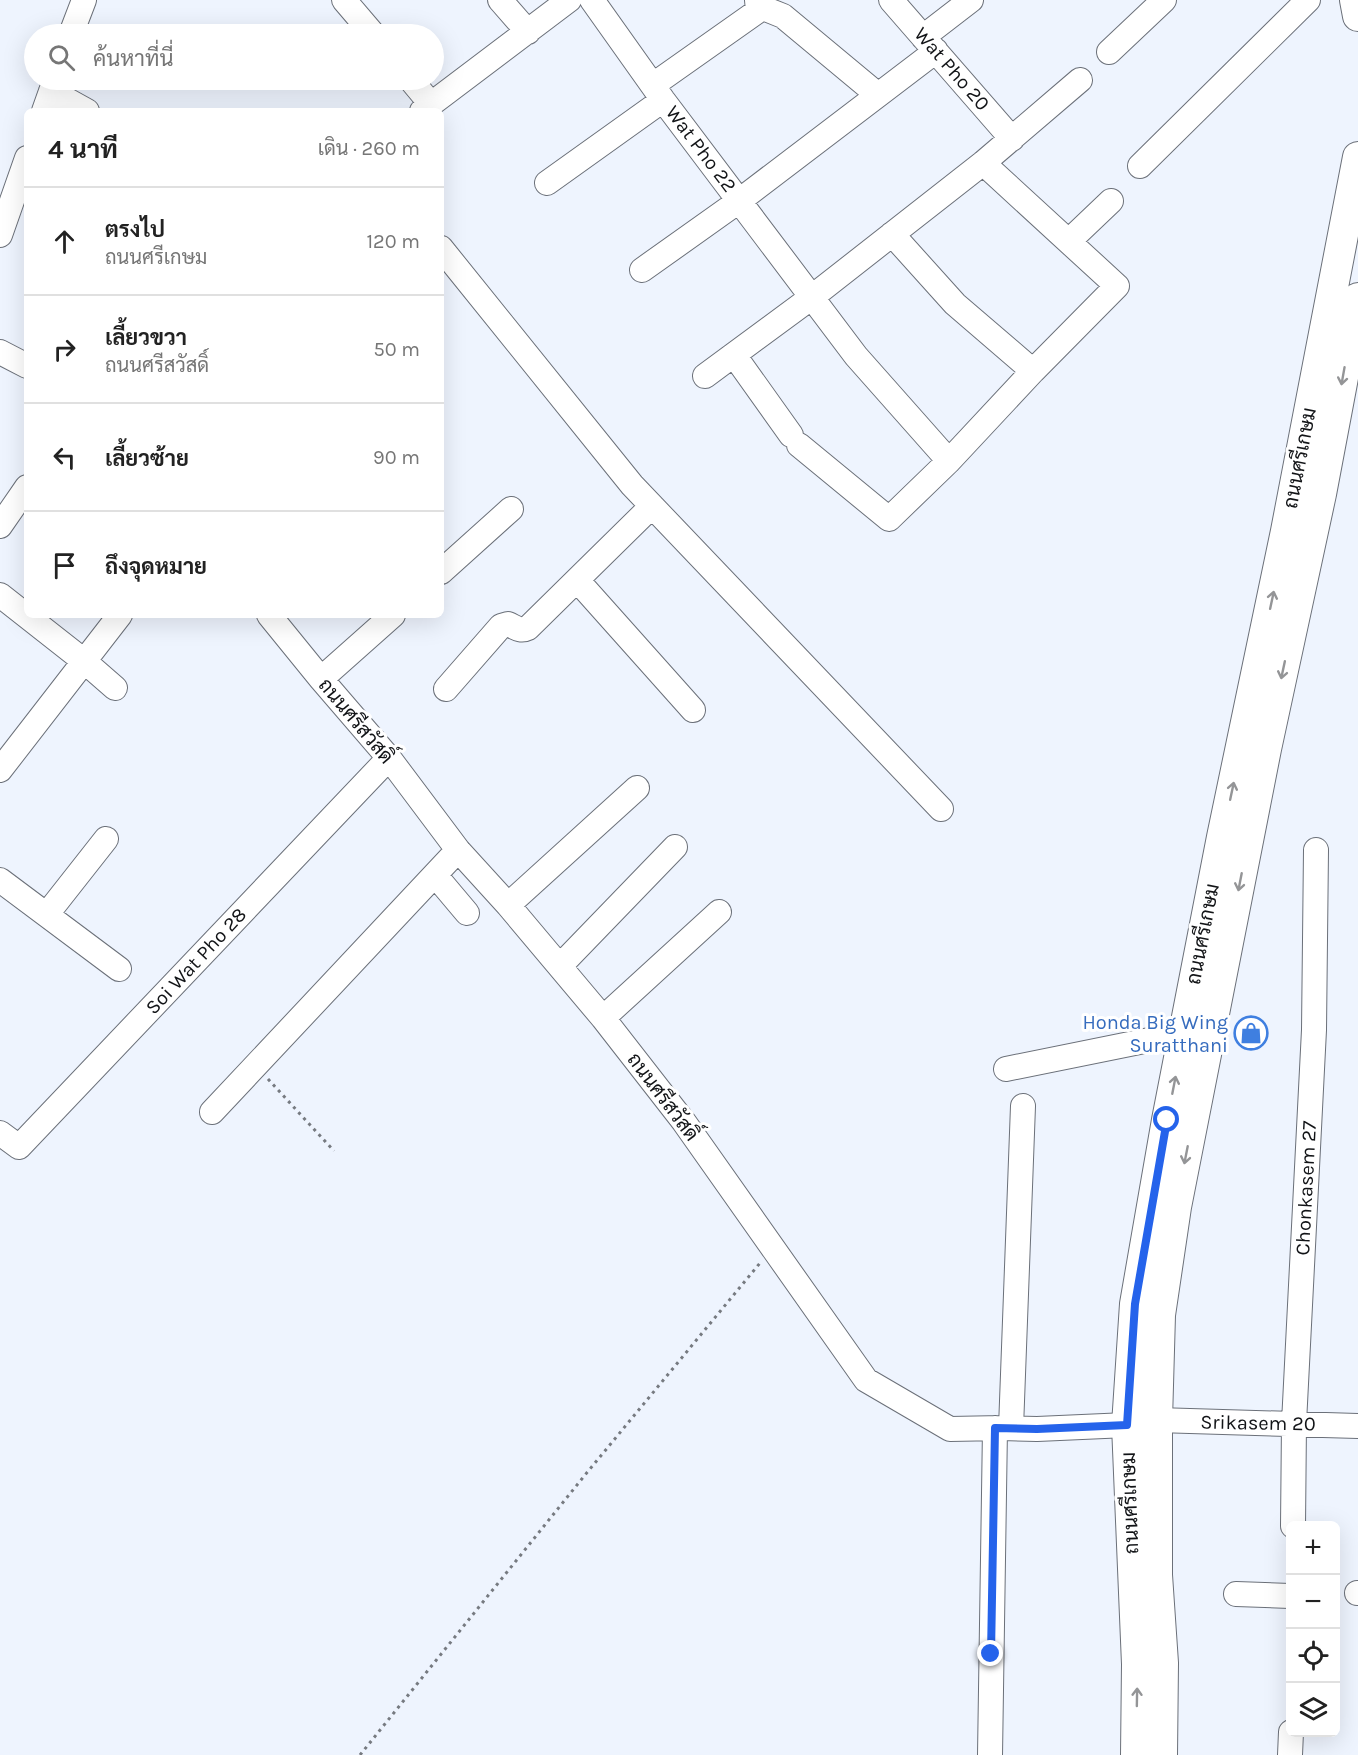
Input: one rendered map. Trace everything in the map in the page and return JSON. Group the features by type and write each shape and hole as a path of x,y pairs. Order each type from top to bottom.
{"main road":[{"path":"1355,0 1358,16"},
{"name":"ถนนศรีเกษม","path":"1161,1755 1163,1663 1156,1575 1160,1314 1286,531 1358,157"},
{"name":"ถนนศรีเกษม","path":"1136,1755 1137,1664 1127,1425 1135,1304 1184,1033 1235,840 1269,737 1322,494 1358,298"}],"street":[{"path":"75,24 84,0"},
{"path":"344,0 364,24"},
{"path":"500,0 528,32"},
{"path":"417,90 427,107 569,0"},
{"name":"Wat Pho 22","path":"592,0 658,93 856,356 949,461"},
{"name":"Wat Pho 20","path":"891,0 1012,139"},
{"path":"642,270 740,201 878,95 971,0"},
{"path":"1109,52 1164,0"},
{"path":"1140,166 1308,0"},
{"path":"547,183 755,13 758,10 758,3 783,16 878,95"},
{"path":"705,376 812,297 983,163 1080,80"},
{"path":"50,94 80,108"},
{"path":"734,355 795,440 889,519 949,461 1117,286 983,163"},
{"path":"0,235 24,167"},
{"path":"1069,241 1112,201"},
{"path":"892,234 955,304 1033,371"},
{"path":"444,252 632,485 941,809"},
{"path":"0,352 24,364"},
{"path":"0,526 24,491"},
{"path":"446,689 501,626 508,624 524,630 528,628 652,506"},
{"path":"444,569 511,509"},
{"path":"577,580 693,710"},
{"path":"0,595 24,614"},
{"path":"29,618 115,688"},
{"path":"0,770 118,618"},
{"name":"ถนนศรีสวัสดิ์","path":"271,618 321,680 389,758 458,850 508,905 603,1018 684,1122 866,1380 950,1430 1127,1425"},
{"path":"321,680 390,618"},
{"name":"Soi Wat Pho 28","path":"0,1133 19,1147 389,758"},
{"path":"508,905 637,788"},
{"path":"47,914 106,839"},
{"path":"560,966 675,848"},
{"path":"212,1112 458,850"},
{"name":"Chonkasem 27","path":"1293,1521 1294,1423 1314,1030 1316,850"},
{"path":"435,875 467,913"},
{"path":"0,880 119,969"},
{"path":"603,1018 719,912"},
{"path":"1006,1069 1184,1033"},
{"path":"990,1755 1003,1428 1023,1106"},
{"name":"Srikasem 20","path":"1157,1420 1358,1426"},
{"path":"1236,1594 1286,1596"},
{"path":"1290,1755 1291,1737"}],"path":[{"path":"256,1065 334,1151"},
{"path":"360,1755 585,1475 773,1248"}],"place":[{"name":"Honda Big Wing Suratthani","path":"1251,1033"}],"route":[{"path":"991,1654 995,1428 1037,1429 1127,1425 1135,1304 1167,1120"}]}
